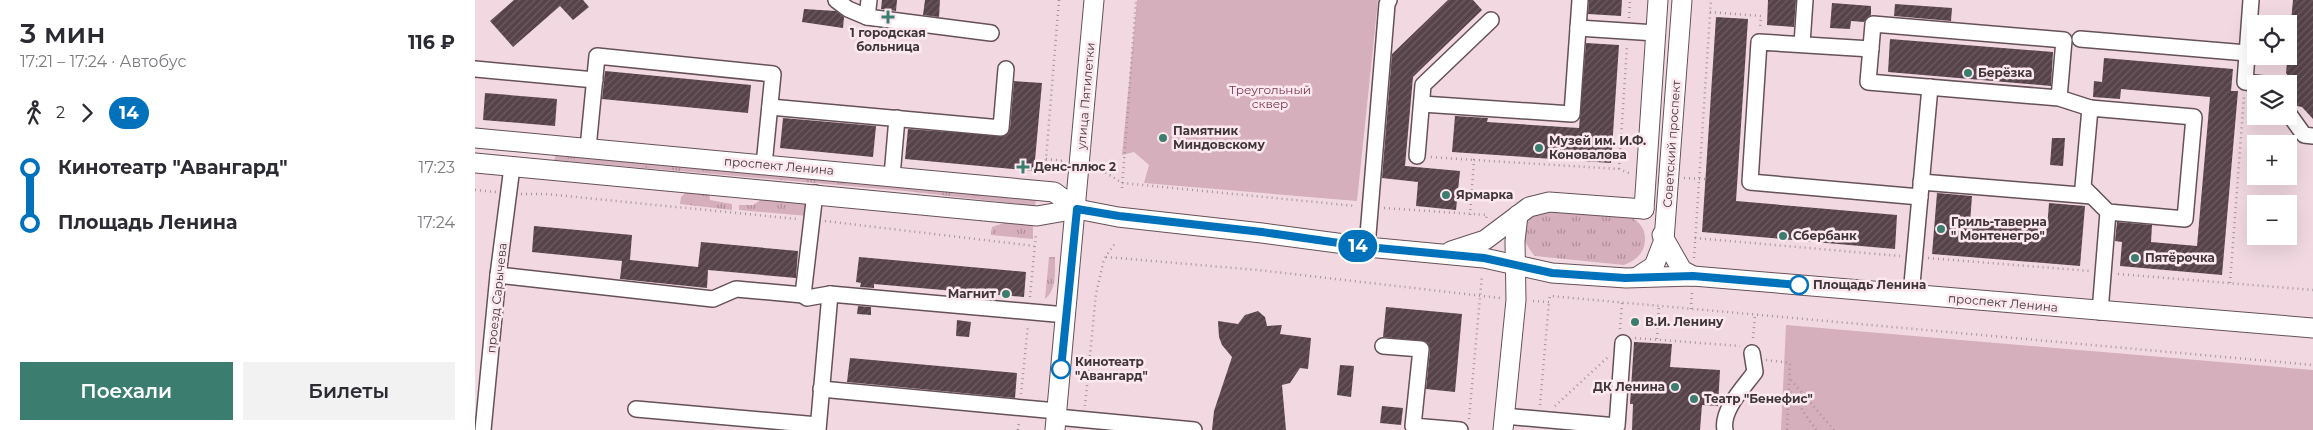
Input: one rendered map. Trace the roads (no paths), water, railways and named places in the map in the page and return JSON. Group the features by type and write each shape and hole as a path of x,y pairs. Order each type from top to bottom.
{"main road":[{"name":"улица Пятилетки","path":"1057,419 1094,0"},
{"name":"Советский проспект","path":"1644,209 1658,0"},
{"name":"Советский проспект","path":"1637,278 1654,266 1665,240 1682,0"},
{"name":"проспект Ленина","path":"475,138 1054,192 1077,209"},
{"name":"проспект Ленина","path":"475,162 815,193 1037,216 1077,209 1367,247 1433,253 1484,249 1516,265 1552,273 1637,278 1693,276 2099,312 2313,328"},
{"path":"1484,249 1518,215 1529,207 1549,202 1644,209 1682,270 1693,276"},
{"path":"1504,423 1516,300 1518,215"}],"street":[{"path":"835,0 848,10 867,17 991,33"},
{"path":"867,17 869,0"},
{"path":"1367,247 1387,4 1389,0"},
{"path":"1422,104 1572,114 1580,0"},
{"path":"1803,44 1805,0"},
{"path":"2250,15 2251,0"},
{"path":"1417,156 1423,85 1491,20"},
{"path":"2059,98 2064,40 1873,24 1868,82 2059,98 2090,108 2194,117 2185,219 2108,212 2083,188 2090,108"},
{"path":"1578,28 1656,33"},
{"path":"2079,39 2247,53 2245,82 2247,82"},
{"path":"1871,49 1759,42 1750,182 2092,196"},
{"path":"588,148 597,56 773,74 764,165"},
{"path":"475,68 595,80"},
{"path":"770,107 1001,128 1006,69"},
{"path":"1911,295 1929,88"},
{"path":"892,176 897,118"},
{"path":"2297,125 2304,135 2313,136"},
{"name":"проезд Сарычева","path":"483,430 498,275 510,194 512,166"},
{"path":"803,296 815,193"},
{"path":"2099,312 2108,212"},
{"path":"498,275 713,299 736,289 807,298 830,294 1066,315"},
{"path":"636,408 818,428 830,294"},
{"path":"1504,423 1538,418 1562,426 1617,426 1620,345"},
{"path":"1383,346 1421,349 1411,429 1464,425"},
{"path":"1725,430 1724,424 1731,406 1755,372 1752,353"},
{"path":"821,389 1020,407 1057,419 1084,419 1189,430"}],"place":[{"name":"1 городская больница","path":"888,17"},
{"name":"Берёзка","path":"1968,73"},
{"name":"Памятник Миндовскому","path":"1163,138"},
{"name":"Музей им. И.Ф. Коновалова","path":"1539,148"},
{"name":"Денс-плюс 2","path":"1023,167"},
{"name":"Ярмарка","path":"1446,195"},
{"name":"Гриль-таверна \" Монтенегро\"","path":"1941,229"},
{"name":"Сбербанк","path":"1783,236"},
{"name":"Пятёрочка","path":"2135,258"},
{"name":"Площадь Ленина","path":"1799,285"},
{"name":"Магнит","path":"1006,294"},
{"name":"В.И. Ленину","path":"1635,322"},
{"name":"Кинотеатр \"Авангард\"","path":"1061,369"},
{"name":"ДК Ленина","path":"1675,387"},
{"name":"Театр \"Бенефис\"","path":"1694,399"}],"park label":[{"name":"Треугольный сквер","path":"1270,97"}]}
